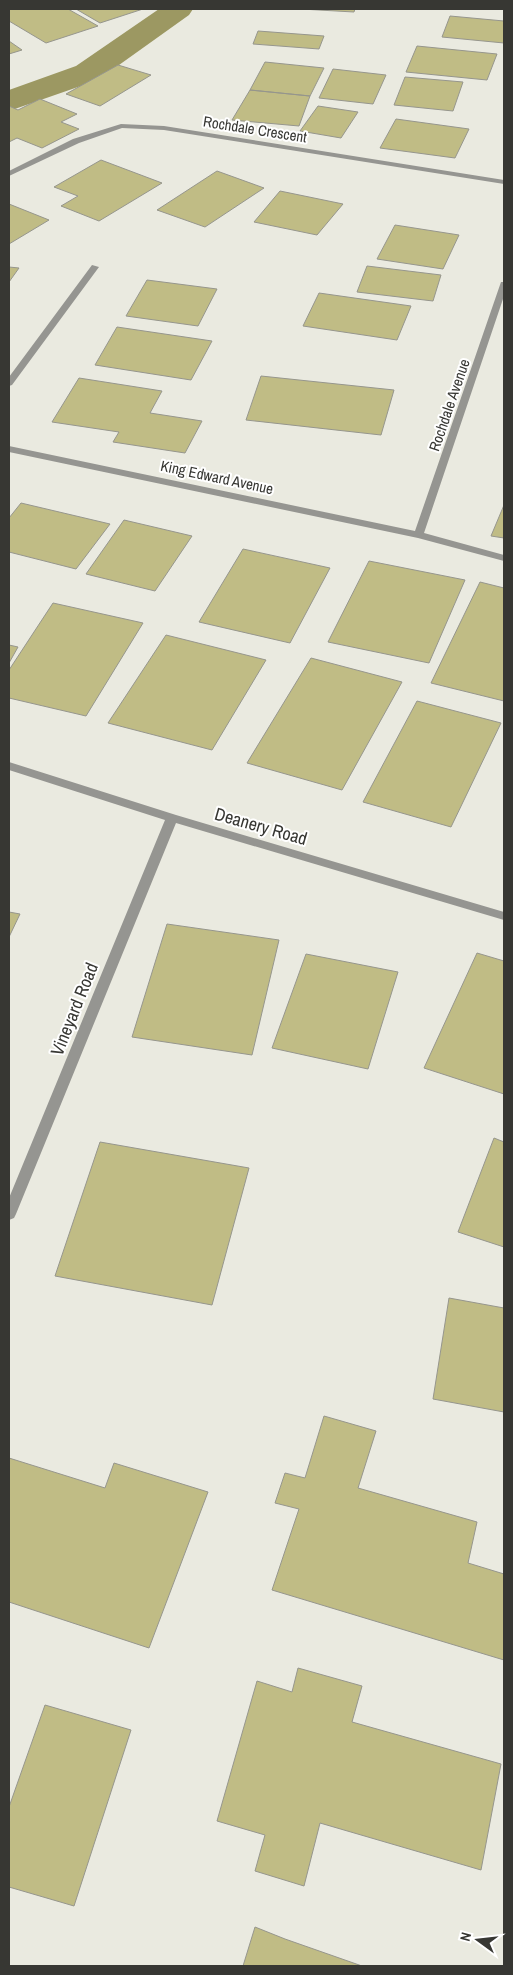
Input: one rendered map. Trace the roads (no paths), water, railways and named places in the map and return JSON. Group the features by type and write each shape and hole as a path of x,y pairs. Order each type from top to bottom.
{"street":[{"name":"Rochdale Crescent","path":"9,174 76,141 121,126 164,128 504,182"},
{"path":"9,383 95,267"},
{"name":"Rochdale Avenue","path":"419,535 504,284"},
{"name":"King Edward Avenue","path":"9,449 419,535 504,558"},
{"name":"Deanery Road","path":"9,766 172,818 504,916"},
{"name":"Vineyard Road","path":"9,1214 172,818"}],"waterway":[{"path":"9,101 87,73 178,9"}]}
